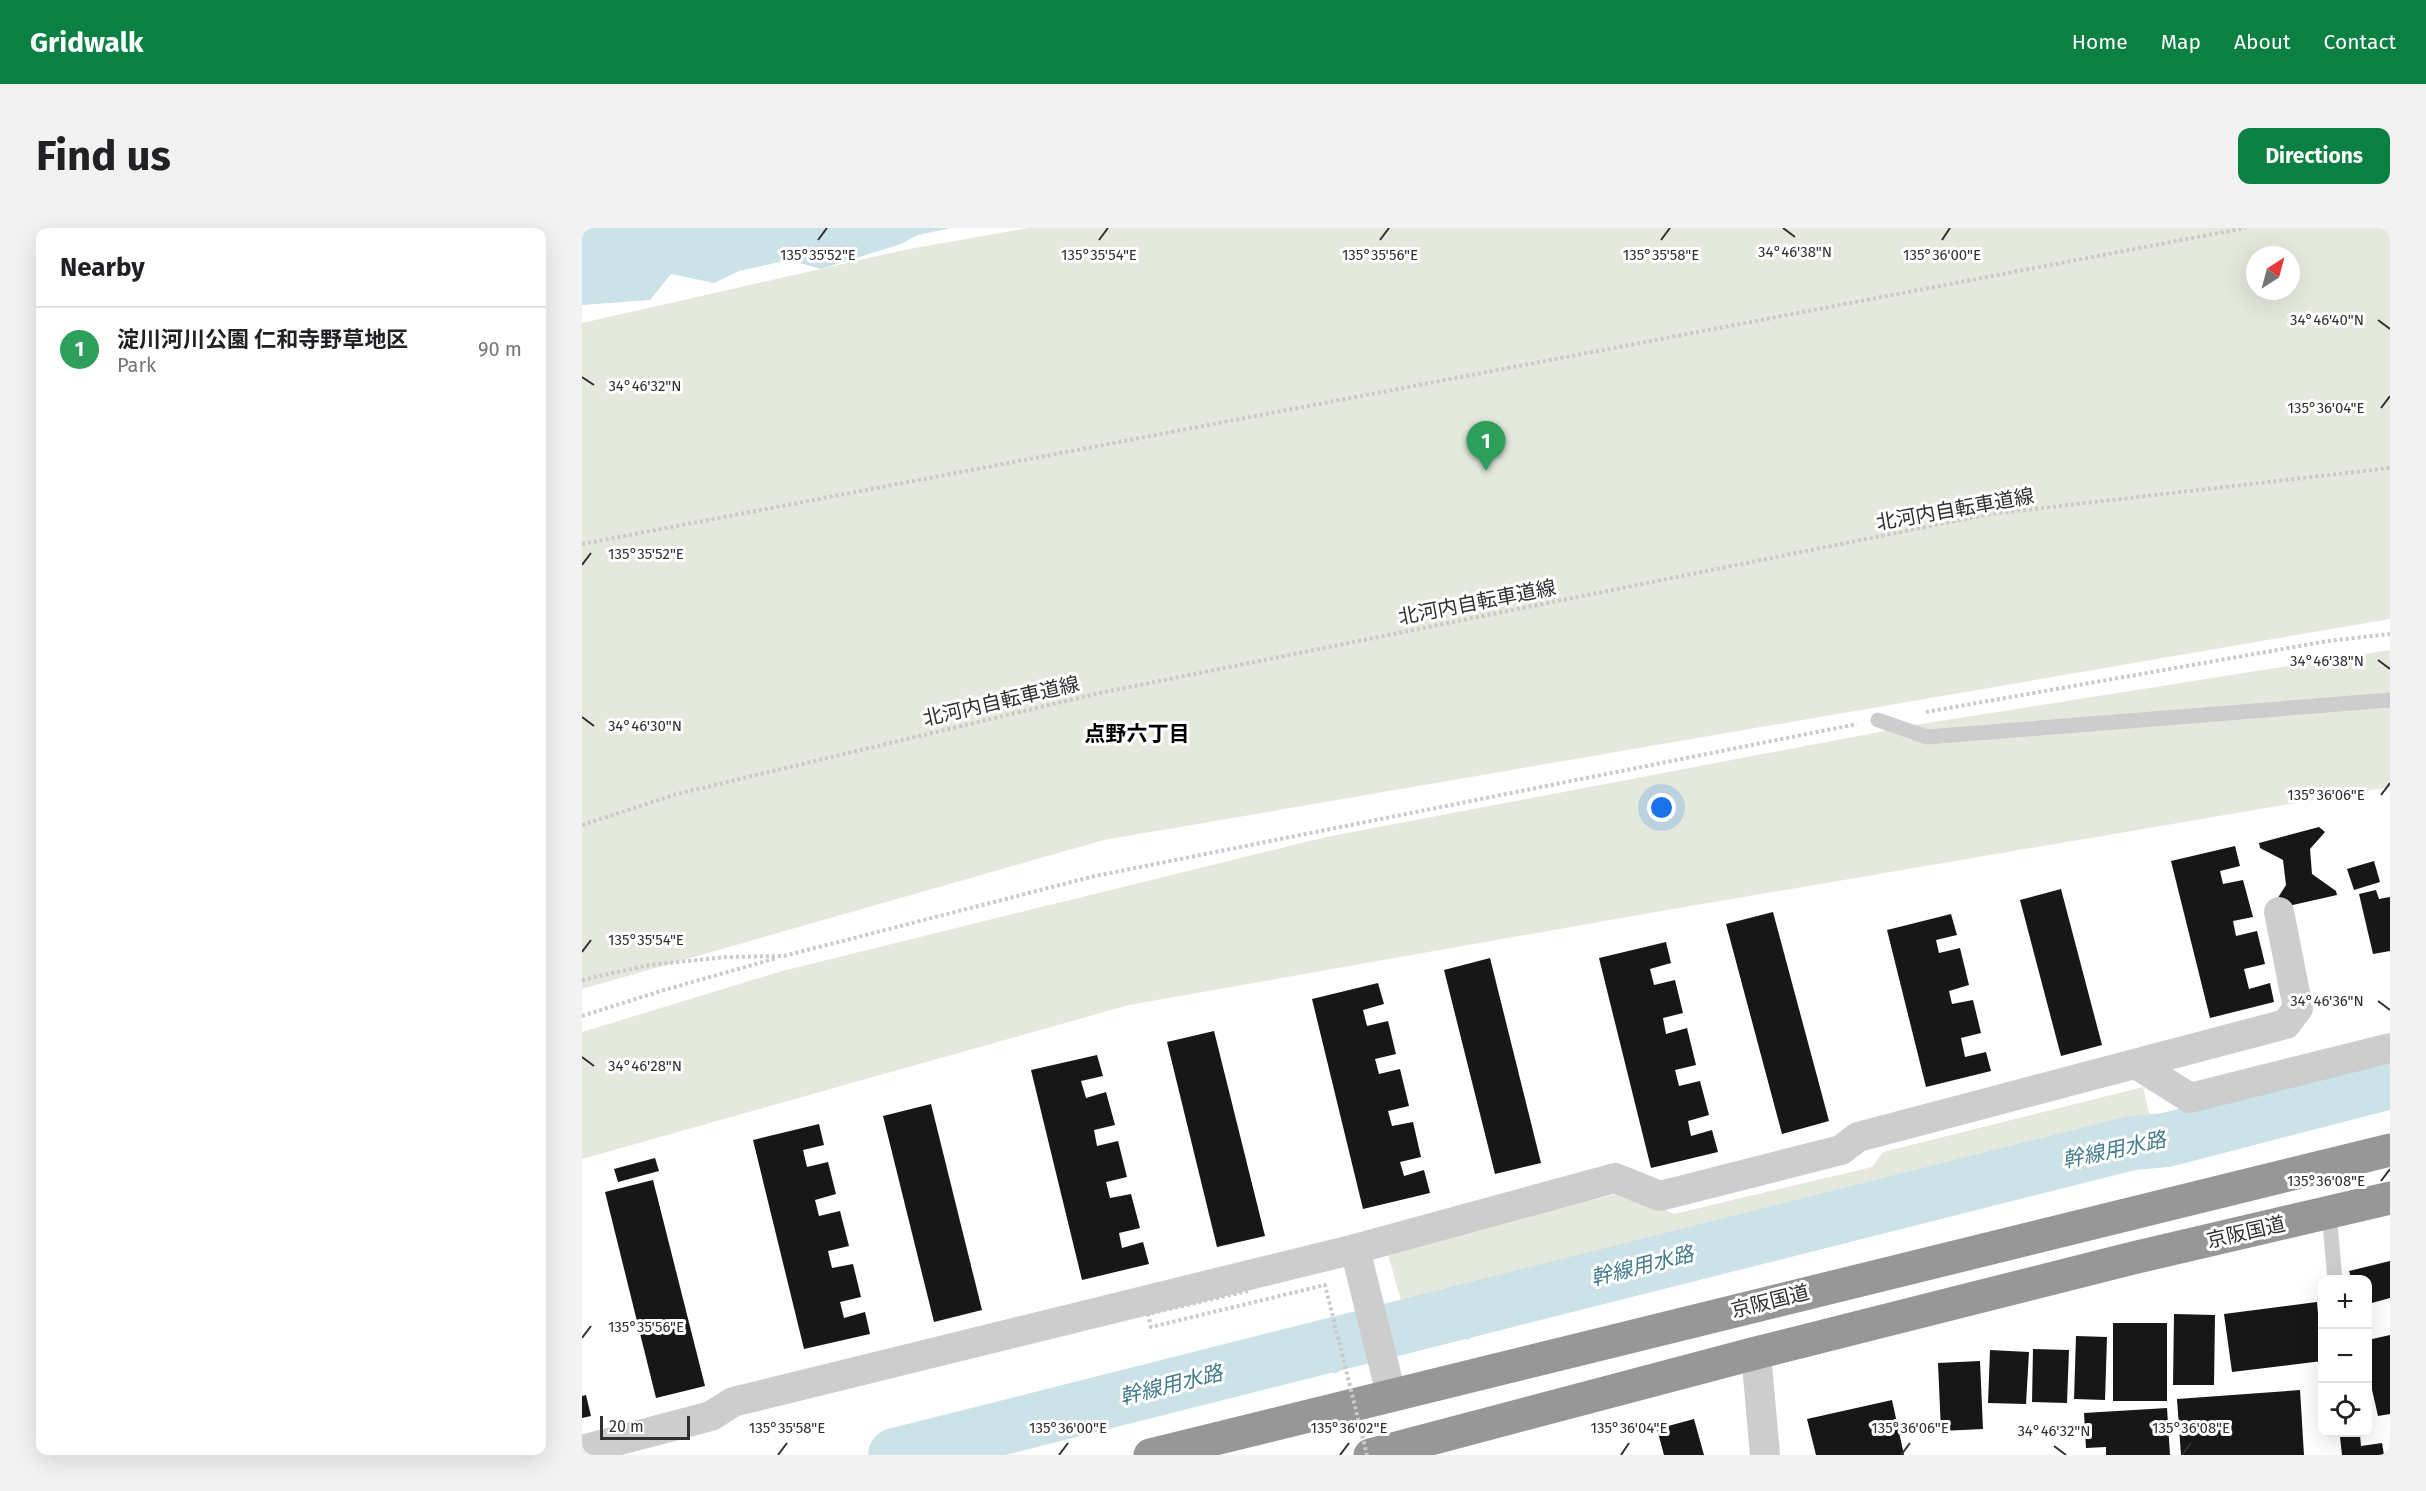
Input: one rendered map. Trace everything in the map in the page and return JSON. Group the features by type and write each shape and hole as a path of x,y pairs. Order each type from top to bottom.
{"highway":[{"name":"京阪国道","path":"1150,1455 2390,1150"},
{"name":"京阪国道","path":"1369,1455 1756,1353 2133,1258 2390,1198"}],"street":[{"path":"582,1450 711,1416 733,1402 1355,1249 1615,1178 1660,1196 1841,1150 1858,1137 2286,1024 2298,1008 2278,912"},
{"path":"2136,1064 2190,1098 2390,1048"},
{"path":"1355,1249 1391,1394"},
{"path":"1756,1353 1765,1455"}],"lane":[{"path":"1878,720 1927,737 2390,700"},
{"path":"2329,1212 2335,1275"}],"path":[{"path":"582,544 2245,228"},
{"name":"北河内自転車道線","path":"582,825 677,794 1095,694 1990,514 2390,468"},
{"path":"1924,712 2328,640 2390,634"},
{"path":"582,1016 784,956 1095,876 1878,720"},
{"path":"582,980 649,965 728,957 784,956"},
{"path":"1248,1291 1148,1314 1151,1327 1325,1285 1369,1455"}],"shaded area":[{"path":"1028,228 2390,228 2390,619 1104,840 582,989 582,323 904,250"},
{"path":"2390,650 2390,787 1644,914 1129,1005 582,1159 582,1032 782,971 1326,837 1921,724"},
{"path":"2143,1087 2150,1116 1402,1304 1387,1251 1625,1192 1674,1214 1872,1167 1883,1152"}],"water":[{"path":"582,228 951,228 918,235 901,244 821,269 789,260 739,271 714,283 671,274 650,300 582,305"}],"building":[{"path":"2319,827 2325,832 2310,849 2312,874 2336,891 2337,895 2275,909 2274,904 2286,885 2283,860 2260,848 2259,843"},
{"path":"2235,846 2240,866 2220,871 2223,884 2243,880 2253,917 2233,921 2236,936 2257,931 2265,964 2244,969 2249,989 2270,983 2274,1002 2210,1018 2171,861"},
{"path":"2374,861 2380,882 2354,890 2347,869"},
{"path":"2061,889 2102,1045 2061,1056 2020,900"},
{"path":"2376,890 2379,899 2390,897 2390,951 2373,954 2359,894"},
{"path":"1773,912 1829,1121 1782,1134 1726,924"},
{"path":"1951,914 1957,935 1936,940 1939,953 1960,948 1969,985 1949,991 1952,1004 1973,1000 1981,1033 1961,1038 1965,1057 1986,1052 1991,1071 1926,1087 1887,930"},
{"path":"1666,942 1671,963 1650,969 1654,985 1675,980 1683,1013 1663,1018 1666,1034 1687,1028 1696,1065 1675,1070 1679,1086 1700,1081 1709,1115 1688,1121 1691,1136 1712,1130 1718,1152 1651,1168 1599,958"},
{"path":"1490,958 1541,1163 1495,1174 1444,970"},
{"path":"1378,983 1384,1004 1363,1010 1367,1026 1388,1021 1396,1054 1375,1059 1379,1074 1400,1069 1409,1106 1388,1111 1392,1126 1413,1122 1421,1157 1400,1162 1404,1176 1424,1170 1430,1193 1363,1209 1312,999"},
{"path":"1214,1031 1265,1236 1217,1247 1167,1042"},
{"path":"1097,1055 1103,1076 1081,1081 1086,1098 1106,1092 1115,1125 1094,1130 1097,1146 1118,1141 1127,1177 1106,1182 1110,1198 1131,1194 1140,1228 1119,1233 1122,1248 1143,1242 1149,1264 1082,1280 1031,1070"},
{"path":"931,1104 982,1310 934,1322 883,1116"},
{"path":"819,1124 824,1145 803,1150 807,1167 828,1162 836,1194 815,1200 819,1216 840,1211 849,1246 828,1251 832,1268 853,1264 861,1297 840,1302 844,1318 865,1312 870,1334 804,1349 753,1140"},
{"path":"655,1158 659,1171 618,1182 614,1169"},
{"path":"653,1180 705,1386 656,1398 605,1192"},
{"path":"2390,1261 2390,1298 2372,1303 2372,1275 2350,1275 2349,1271"},
{"path":"2317,1302 2318,1361 2232,1372 2224,1314"},
{"path":"2174,1314 2215,1315 2214,1385 2173,1385"},
{"path":"2113,1323 2167,1323 2167,1401 2113,1401"},
{"path":"2390,1335 2390,1414 2378,1416 2372,1390 2372,1339"},
{"path":"2076,1336 2107,1337 2105,1400 2074,1399"},
{"path":"2033,1349 2069,1350 2067,1403 2032,1402"},
{"path":"1990,1350 2029,1352 2026,1404 1988,1403"},
{"path":"1980,1361 1983,1429 1941,1431 1938,1363"},
{"path":"2300,1390 2304,1455 2181,1455 2177,1399"},
{"path":"586,1395 591,1416 582,1418 582,1396"},
{"path":"1892,1400 1904,1455 1816,1455 1807,1419"},
{"path":"2167,1408 2170,1455 2106,1455 2106,1447 2086,1448 2084,1413"},
{"path":"1694,1419 1704,1455 1664,1455 1657,1429"},
{"path":"2340,1437 2360,1437 2361,1446 2382,1443 2384,1455 2342,1455"}],"waterway":[{"name":"幹線用水路","path":"895,1455 2132,1143 2166,1140 2390,1082"},
{"path":"1459,1312 1467,1335"},
{"path":"1335,1369 1342,1342"}],"place":[{"name":"淀川河川公園 仁和寺野草地区","path":"1486,471"}],"district":[{"name":"点野六丁目","path":"1137,734"}]}
